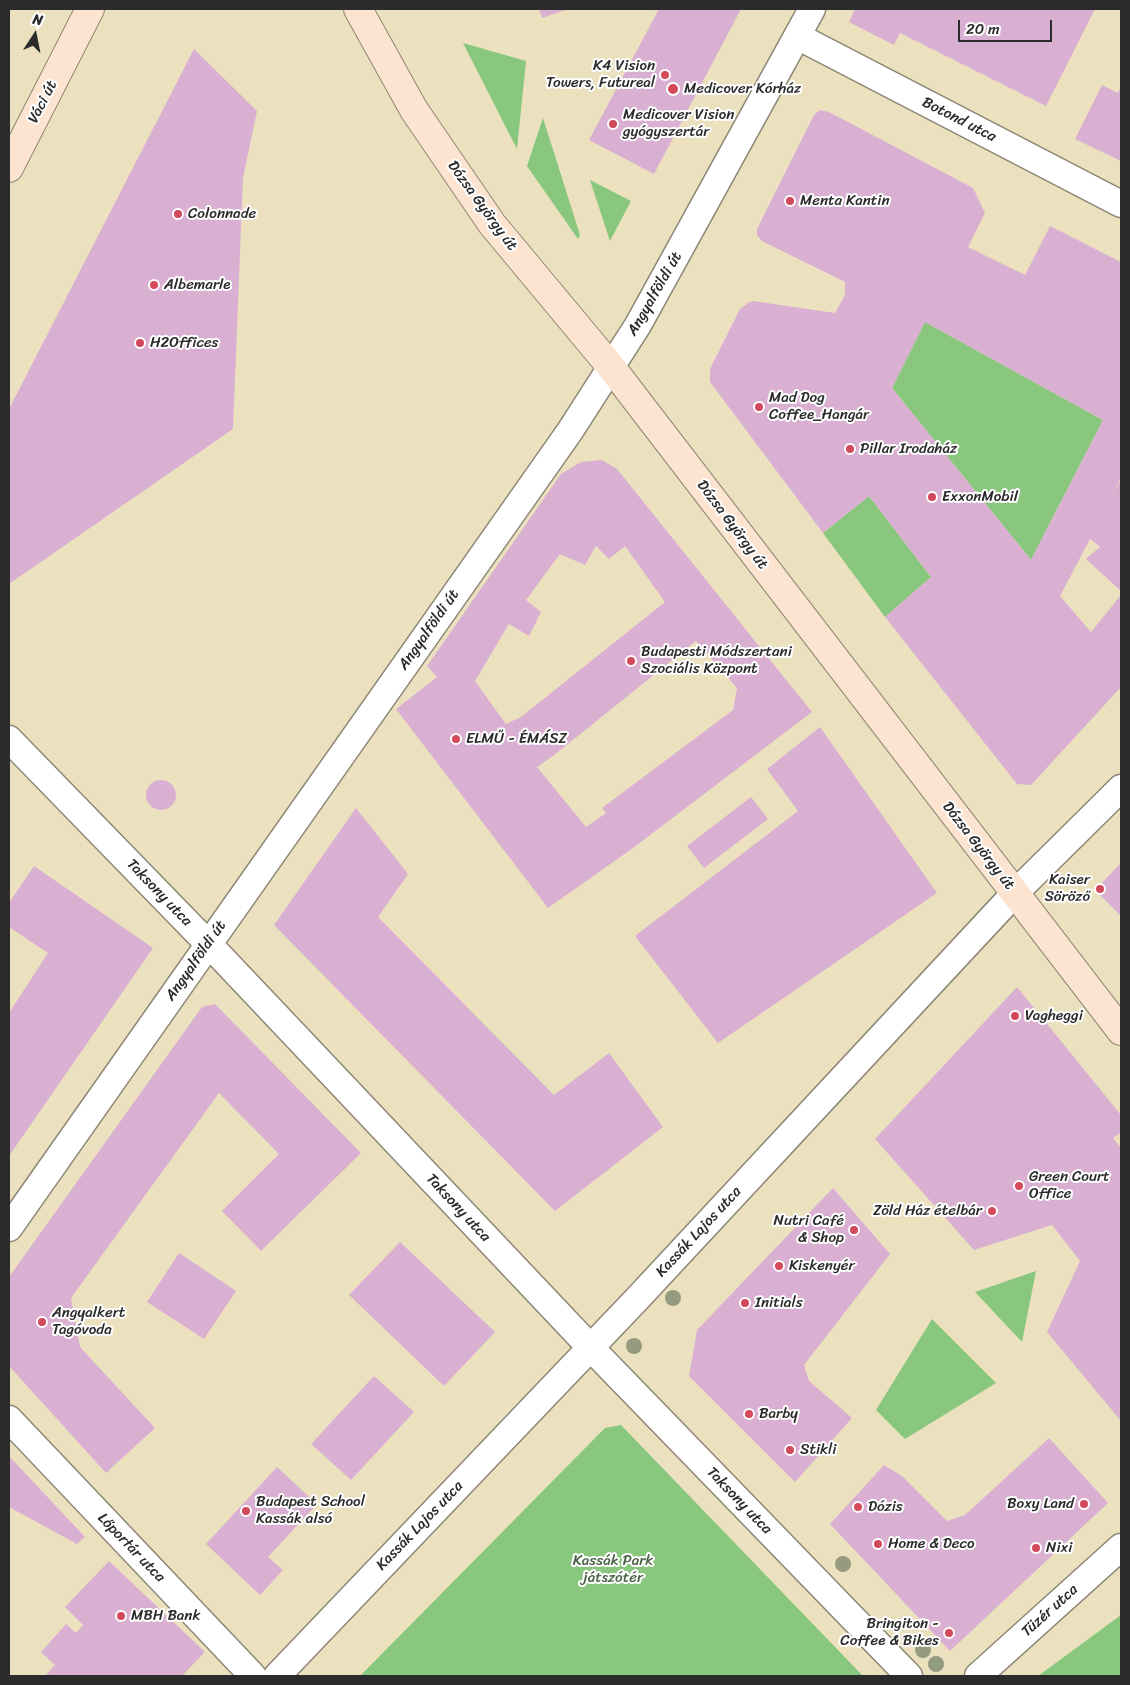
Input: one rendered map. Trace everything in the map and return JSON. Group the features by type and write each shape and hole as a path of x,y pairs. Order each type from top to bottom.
{"main road":[{"name":"Váci út","path":"9,166 90,9"},
{"name":"Dózsa György út","path":"358,9 414,110 492,224 611,367 1121,1031"}],"street":[{"name":"Angyalföldi út","path":"9,1228 570,431 638,325 812,9"},
{"name":"Botond utca","path":"797,36 1121,204"},
{"name":"Taksony utca","path":"9,739 208,944 590,1347 909,1676"},
{"name":"Kassák Lajos utca","path":"277,1676 590,1347 1015,893 1121,788"},
{"name":"Lőportár utca","path":"9,1419 253,1676"},
{"name":"Tüzér utca","path":"978,1676 1121,1547"}],"green space":[{"path":"463,43 526,61 517,149"},
{"path":"543,118 580,235 578,239 527,166"},
{"path":"590,180 631,201 610,241"},
{"path":"925,322 1103,420 1031,560 892,388"},
{"path":"869,496 931,577 885,617 823,533"},
{"path":"1036,1271 1022,1342 975,1292"},
{"path":"932,1319 996,1383 905,1439 876,1410"},
{"name":"Kassák Park játszótér","path":"621,1425 863,1676 360,1676 605,1428"},
{"path":"1121,1615 1121,1676 1038,1676"}],"building":[{"name":"K4 Vision Towers, Futureal","path":"539,9 568,9 542,18"},
{"name":"K4 Vision Towers, Futureal","path":"659,9 741,9 654,174 589,140"},
{"path":"855,9 1095,9 1046,106 900,33 894,45 849,22"},
{"name":"H2Offices","path":"194,49 257,111 243,178 233,429 9,584 9,409"},
{"path":"1102,85 1118,93 1121,86 1121,161 1075,139"},
{"name":"Pillar Irodaház","path":"820,110 829,112 973,188 985,213 968,247 1025,275 1050,226 1121,262 1121,477 1111,497 1121,479 1121,591 1086,559 1100,547 1090,539 1060,596 1091,632 1121,595 1121,687 1031,785 1017,784 885,617 931,577 869,496 823,533 710,382 710,369 740,309 748,303 753,301 835,313 845,295 845,282 762,241 757,235 757,229 814,115","holes":["925,322 1103,420 1031,560 892,388"]},
{"name":"Budapesti Módszertani Szociális Központ","path":"602,460 617,469 812,712 633,848 548,908 396,709 437,677 427,666 561,474 581,462","holes":["596,546 609,559 625,546 665,602 521,717 506,724 475,681 509,624 529,636 541,612 526,600 560,554 585,565","696,641 737,688 733,710 602,808 606,813 586,827 537,767"]},
{"path":"820,727 937,893 718,1043 635,936 798,811 767,769"},
{"path":"161,780 172,784 176,795 172,806 161,810 150,806 146,795 150,784"},
{"path":"751,797 768,819 704,868 687,846"},
{"path":"356,808 408,874 378,917 554,1095 609,1053 663,1127 555,1211 274,925"},
{"path":"1121,863 1121,916 1095,890"},
{"path":"34,866 153,948 9,1156 9,1013 48,953 9,927 9,903"},
{"name":"Green Court Office","path":"1017,987 1121,1115 1121,1132 1113,1138 1121,1148 1121,1421 1047,1332 1080,1261 1052,1225 974,1250 875,1139"},
{"path":"215,1004 361,1153 261,1251 222,1211 279,1154 219,1093 71,1298 80,1347 155,1428 106,1473 9,1366 9,1277 202,1007"},
{"path":"833,1188 890,1254 804,1365 809,1381 852,1418 795,1482 689,1376 697,1330"},
{"path":"400,1242 495,1332 444,1386 349,1295"},
{"path":"179,1253 236,1291 204,1339 147,1302"},
{"path":"374,1376 414,1412 351,1480 311,1444"},
{"path":"1049,1438 1108,1503 950,1651 830,1524 884,1465 902,1476 947,1521 965,1515"},
{"path":"9,1456 85,1537 77,1544 9,1507"},
{"path":"277,1467 317,1504 268,1557 283,1570 260,1595 206,1544"},
{"name":"MBH Bank","path":"109,1561 205,1652 182,1676 45,1676 55,1665 41,1652 66,1624 76,1633 83,1625 65,1607"}],"place":[{"name":"K4 Vision Towers, Futureal","path":"665,75"},
{"name":"Medicover Kórház","path":"673,89"},
{"name":"Medicover Vision gyógyszertár","path":"613,124"},
{"name":"Menta Kantin","path":"790,201"},
{"name":"Colonnade","path":"178,214"},
{"name":"Albemarle","path":"154,285"},
{"name":"H2Offices","path":"140,343"},
{"name":"Mad Dog Coffee_Hangár","path":"759,407"},
{"name":"Pillar Irodaház","path":"850,449"},
{"name":"ExxonMobil","path":"932,497"},
{"name":"Budapesti Módszertani Szociális Központ","path":"631,661"},
{"name":"ELMŰ - ÉMÁSZ","path":"456,739"},
{"name":"Kaiser Söröző","path":"1100,889"},
{"name":"Vagheggi","path":"1015,1016"},
{"name":"Green Court Office","path":"1019,1186"},
{"name":"Zöld Ház ételbár","path":"992,1211"},
{"name":"Nutri Café & Shop","path":"854,1230"},
{"name":"Kiskenyér","path":"779,1266"},
{"name":"Initials","path":"745,1303"},
{"name":"Angyalkert Tagóvoda","path":"42,1322"},
{"name":"Barby","path":"749,1414"},
{"name":"Stikli","path":"790,1450"},
{"name":"Boxy Land","path":"1084,1504"},
{"name":"Dózis","path":"858,1507"},
{"name":"Budapest School Kassák alsó","path":"246,1511"},
{"name":"Home & Deco","path":"878,1544"},
{"name":"Nixi","path":"1036,1548"},
{"name":"MBH Bank","path":"121,1616"},
{"name":"Bringiton - Coffee & Bikes","path":"949,1633"}]}
